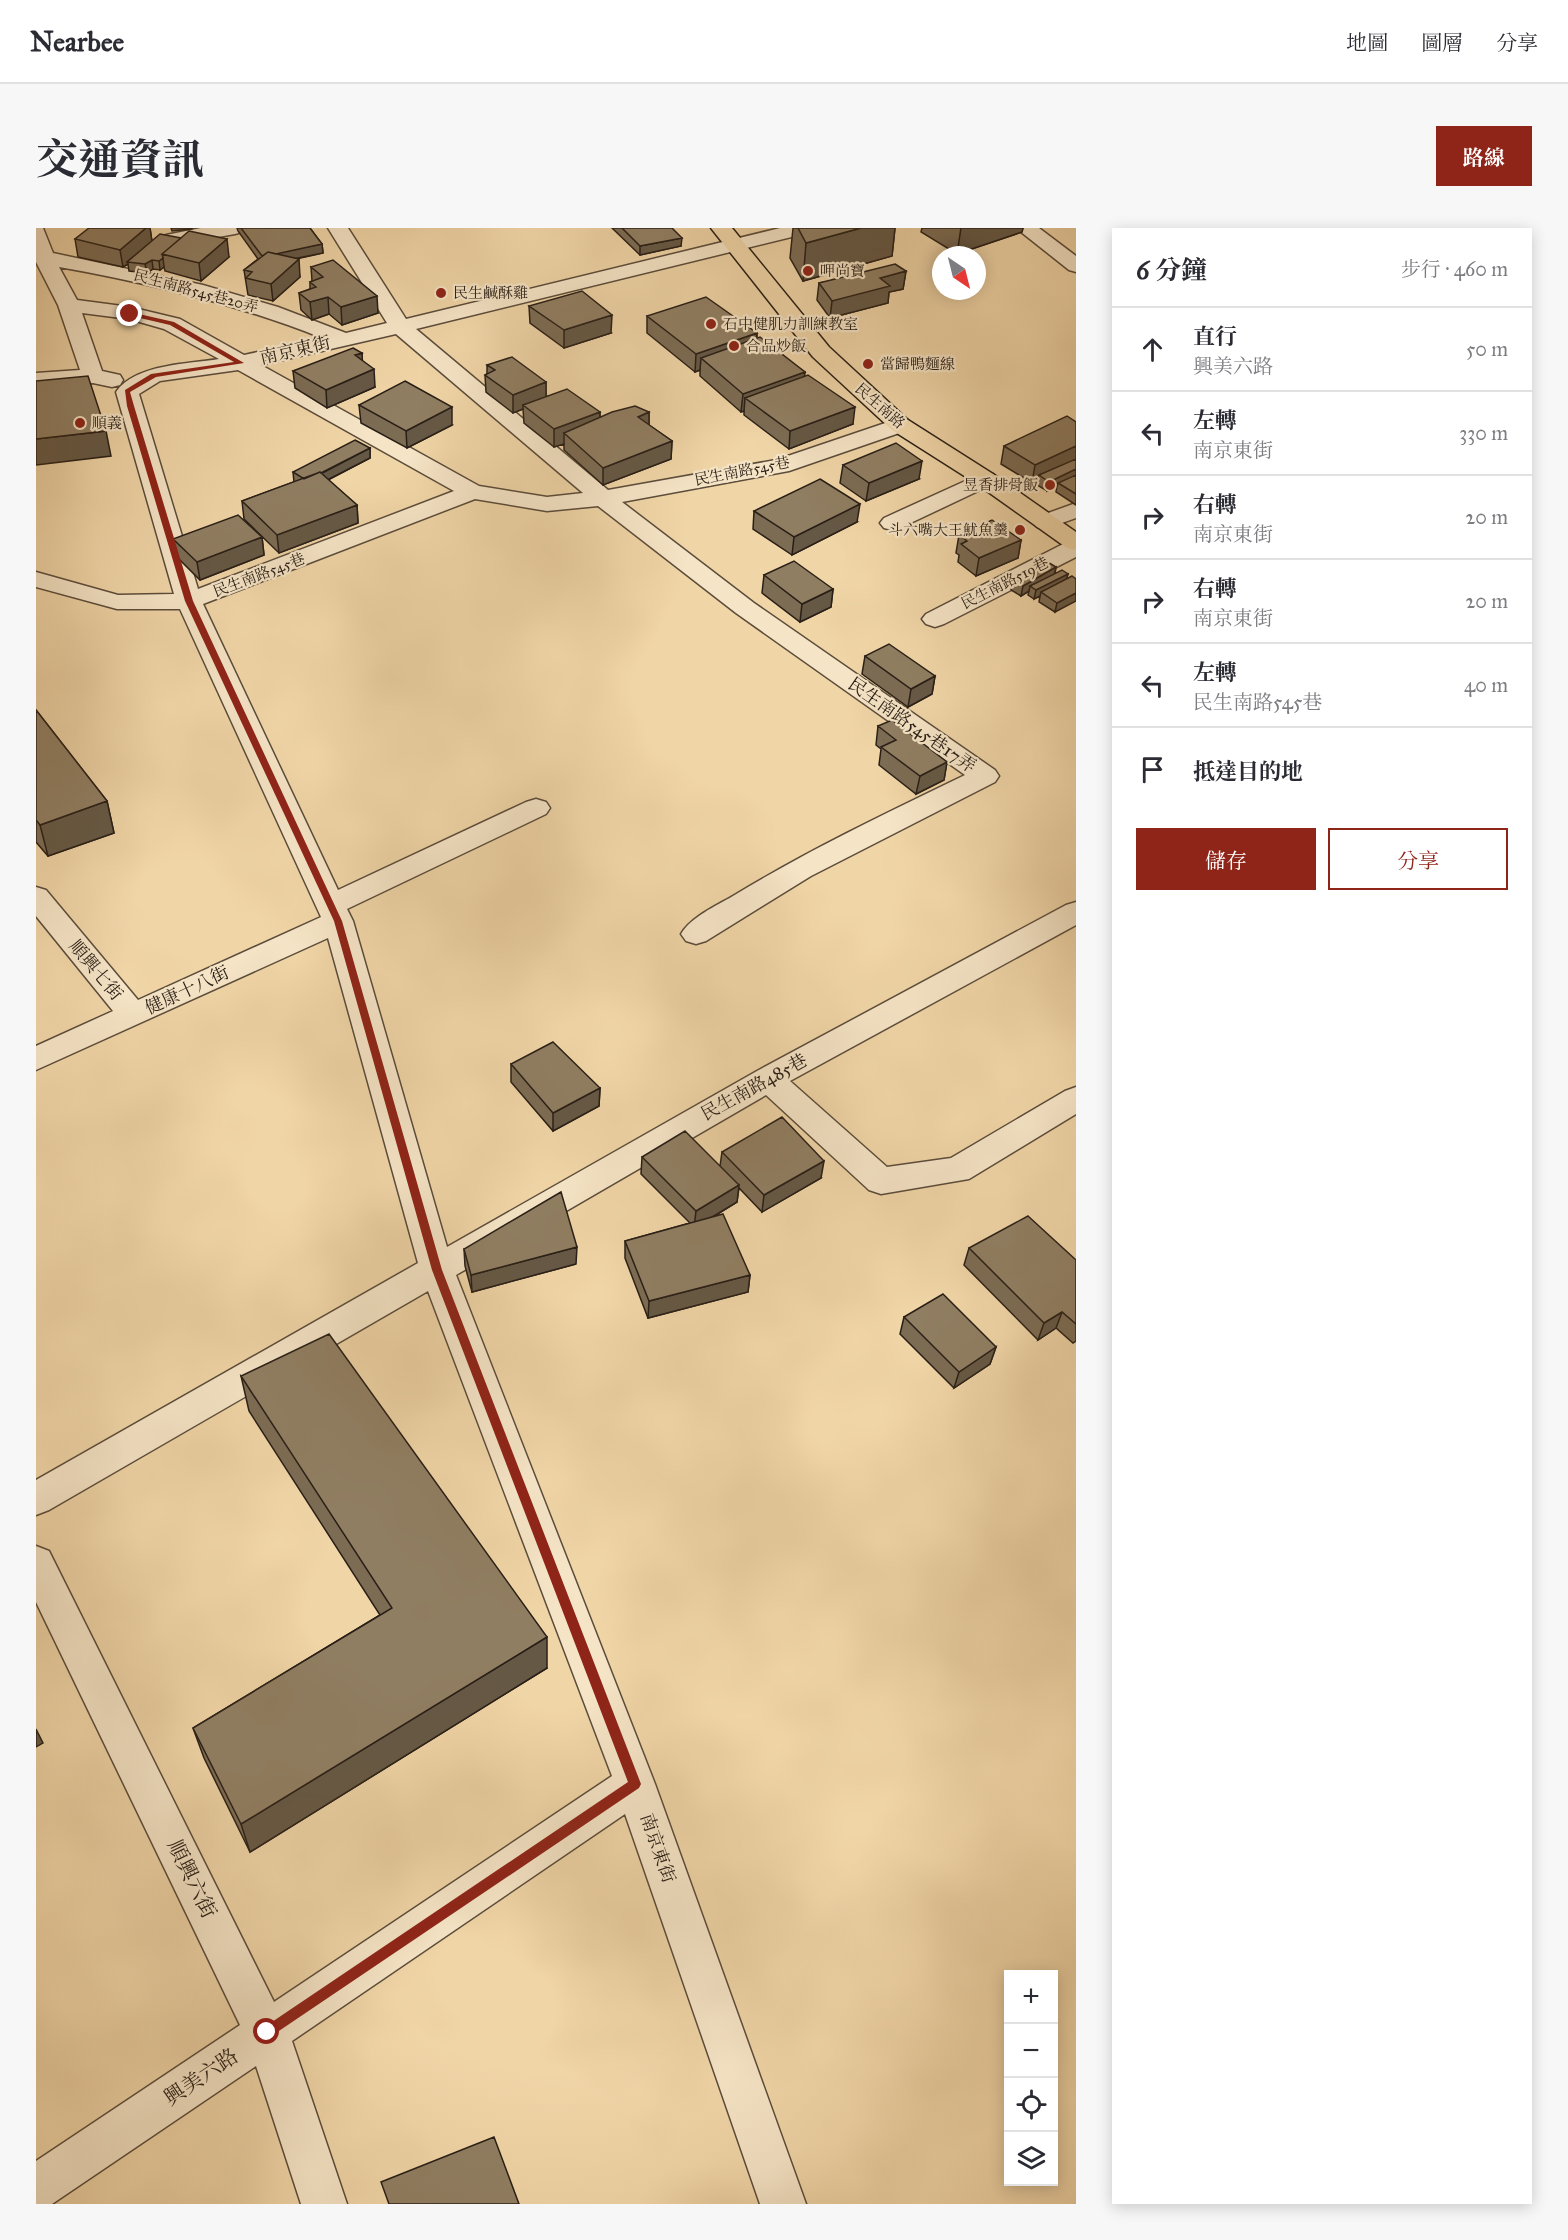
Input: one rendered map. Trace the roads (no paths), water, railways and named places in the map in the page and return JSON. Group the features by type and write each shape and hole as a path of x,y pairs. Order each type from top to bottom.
{"main road":[{"name":"民生南路","path":"727,236 821,352 900,425 985,479 1076,545"}],"street":[{"path":"173,239 235,228"},
{"path":"338,228 400,327 603,498"},
{"name":"南京東街","path":"783,2204 635,1784 437,1270 334,913 189,601 127,392 154,375 240,363 400,327 727,236 805,228"},
{"path":"1026,228 1076,266"},
{"path":"36,232 44,258 69,305 93,376"},
{"name":"民生南路545巷20弄","path":"44,258 141,275 192,288 301,321 343,339"},
{"name":"民生南路545巷","path":"69,305 130,314 172,324 474,492 547,504 603,498 781,466 900,425"},
{"path":"36,380 93,376 138,385"},
{"path":"892,523 985,479"},
{"name":"民生南路545巷","path":"36,579 117,602 189,601 474,492"},
{"name":"民生南路545巷17弄","path":"603,498 745,608 985,776 859,839 740,903 696,934"},
{"path":"1045,522 1076,510"},
{"name":"民生南路519巷","path":"934,620 1076,545"},
{"name":"健康十八街","path":"36,1059 134,1015 536,808"},
{"name":"順興七街","path":"36,897 134,1015"},
{"name":"民生南路485巷","path":"36,1499 768,1079 1076,912"},
{"path":"768,1079 881,1181 957,1170 1076,1099"},
{"name":"順興六街","path":"36,1563 267,2032 324,2204"},
{"name":"興美六路","path":"36,2188 635,1784"}],"place":[{"name":"呷尚寶","path":"808,271"},
{"name":"民生鹹酥雞","path":"441,293"},
{"name":"石中健肌力訓練教室","path":"711,324"},
{"name":"合品炒飯","path":"734,346"},
{"name":"當歸鴨麵線","path":"868,364"},
{"name":"順義","path":"80,423"},
{"name":"昱香排骨飯","path":"1050,485"},
{"name":"斗六嘴大王魷魚羹","path":"1020,530"}]}
